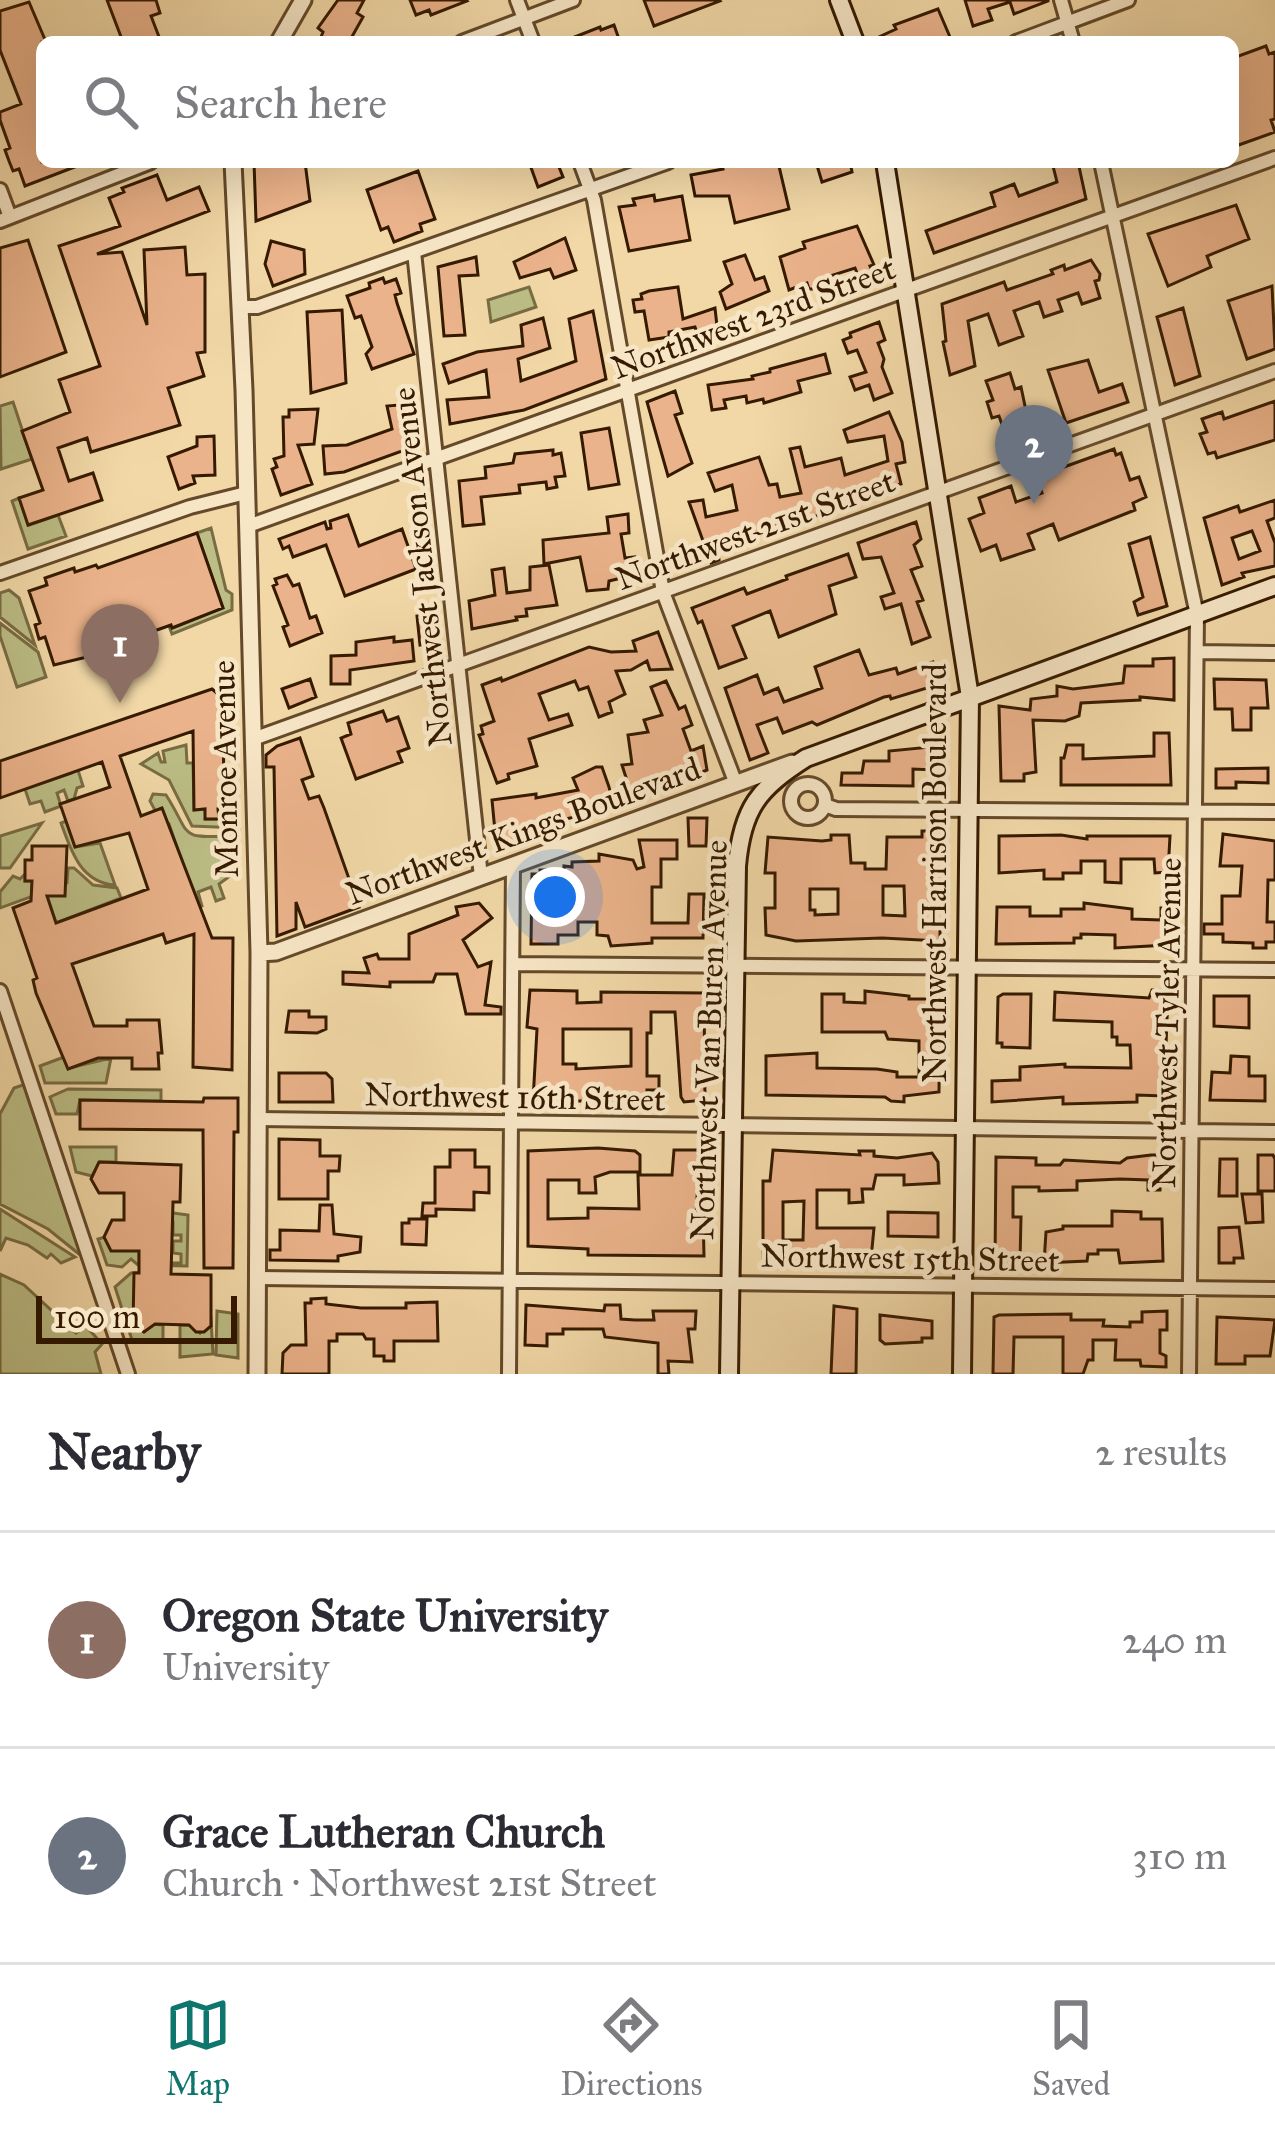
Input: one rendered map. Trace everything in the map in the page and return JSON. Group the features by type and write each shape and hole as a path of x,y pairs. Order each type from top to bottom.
{"main road":[{"path":"839,0 853,36"},
{"name":"Northwest Harrison Boulevard","path":"886,168 970,697 962,1374"},
{"name":"Northwest Kings Boulevard","path":"753,800 806,758 970,697 1197,624 1275,586"},
{"name":"Northwest Van Buren Avenue","path":"729,1374 738,846 753,800"}],"street":[{"path":"282,36 302,0"},
{"path":"517,0 531,36"},
{"path":"478,36 573,0"},
{"path":"1061,0 1072,36"},
{"path":"1032,36 1128,0"},
{"name":"Northwest 23rd Street","path":"248,526 1275,158"},
{"path":"0,190 5,219 136,168"},
{"name":"Monroe Avenue","path":"233,168 259,953 257,1374"},
{"name":"Northwest Van Buren Avenue","path":"582,168 591,189 663,592 736,784 753,800"},
{"path":"241,307 257,307 651,168"},
{"name":"Northwest Tyler Avenue","path":"1102,168 1197,624 1197,673"},
{"name":"Northwest Jackson Avenue","path":"414,252 481,877"},
{"name":"Northwest 21st Street","path":"253,739 1275,371"},
{"path":"0,573 246,493"},
{"name":"Northwest Tyler Avenue","path":"1189,1374 1197,624"},
{"path":"1200,652 1275,653"},
{"name":"Northwest Kings Boulevard","path":"259,953 276,952 806,758"},
{"path":"825,805 836,809 1275,812"},
{"path":"509,1374 513,864"},
{"path":"513,964 1275,970"},
{"path":"0,991 128,1374"},
{"name":"Northwest 16th Street","path":"258,1119 1275,1132"},
{"name":"Northwest 15th Street","path":"257,1278 1275,1289"}],"green space":[{"path":"529,287 536,307 491,322 488,300"},
{"path":"13,402 32,459 1,469 0,406"},
{"path":"19,498 29,525 58,515 66,536 28,549 12,501"},
{"path":"211,528 226,590 232,594 232,610 172,634 169,626 223,608 197,533"},
{"path":"9,590 19,598 35,645 0,617 0,593"},
{"path":"0,623 38,652 46,677 17,687"},
{"path":"186,745 187,763 193,763 194,809 205,809 206,819 218,819 218,812 239,812 239,828 192,826 169,780 141,764 158,753 165,762 163,751"},
{"path":"77,767 83,786 77,788 74,799 68,801 64,790 57,793 61,806 45,812 41,801 30,804 25,789"},
{"path":"153,794 166,795 188,832 233,836 234,873 219,884 224,898 216,901 211,887 198,892 202,906 198,908 169,824 163,825 150,801"},
{"path":"66,821 75,847 100,843 115,885 94,878 79,864 61,823"},
{"path":"42,823 10,868 0,868 0,836"},
{"path":"68,868 93,885 117,888 121,898 56,923 47,896 0,908 0,892 13,876 20,879 25,874 25,881 32,881 32,896 67,883"},
{"path":"64,1057 69,1068 111,1058 106,1083 45,1083 40,1066"},
{"path":"26,1084 83,1253 0,1204 0,1114 14,1088"},
{"path":"68,1089 161,1090 161,1101 80,1100 77,1114 56,1114 50,1097"},
{"path":"70,1147 116,1147 116,1162 100,1162 92,1176 76,1172"},
{"path":"0,1209 75,1257 61,1263 51,1254 47,1258 6,1238 0,1251"},
{"path":"166,1212 188,1215 187,1266 138,1265 131,1259 122,1267 107,1265 98,1239 105,1237 139,1251 139,1263 181,1263 181,1254 173,1253 173,1241 181,1241 181,1235 173,1235 173,1222 167,1221"},
{"path":"151,1272 136,1324 144,1332 152,1324 163,1325 163,1341 132,1340 115,1287 131,1273"},
{"path":"0,1274 24,1285 76,1333 86,1326 102,1344 95,1352 101,1374 0,1374"},
{"path":"217,1311 238,1314 238,1358 216,1355"},
{"path":"211,1320 213,1354 180,1357 180,1325 192,1325 200,1333"}],"building":[{"path":"107,0 156,0 160,13 151,16 159,36 121,36"},
{"path":"338,0 364,0 357,13 363,17 352,36 321,36 318,28"},
{"path":"410,0 467,1 431,15 429,10 416,15"},
{"path":"644,0 719,0 720,1 654,26"},
{"path":"965,0 1048,1 1014,14 1010,2 988,9 992,20 973,26"},
{"path":"29,2 43,36 36,36 36,168 72,168 25,186 19,169 13,171 9,161 5,150 10,148 0,120 0,112 21,104 0,50 0,11"},
{"path":"938,9 950,36 881,36 896,29 894,25"},
{"path":"614,25 618,36 577,36 600,27"},
{"path":"1266,46 1269,54 1275,52 1275,119 1271,120 1275,132 1239,145 1239,56"},
{"path":"254,168 306,168 310,201 256,221"},
{"path":"531,168 559,168 563,177 538,187"},
{"path":"779,168 789,209 735,223 729,196 695,196 691,175"},
{"path":"818,168 851,168 852,172 822,182"},
{"path":"1054,168 1079,168 1086,199 934,253 926,231 995,206 991,193 1014,184 1019,196 1057,182"},
{"path":"418,171 435,219 420,224 422,231 394,242 388,227 381,230 367,190"},
{"path":"157,175 167,200 199,187 209,211 97,254 122,252 147,325 144,250 185,247 187,275 205,274 205,352 197,353 204,376 168,388 180,425 91,452 87,438 58,448 69,481 93,473 102,500 28,525 19,498 43,490 22,431 70,412 59,380 100,366 59,246 120,226 109,198"},
{"path":"654,195 655,201 682,196 690,240 629,251 619,207"},
{"path":"1236,205 1249,239 1207,256 1211,267 1168,286 1148,234"},
{"path":"857,226 873,273 859,278 855,268 830,276 831,283 814,289 807,283 789,290 780,257 805,248 803,242"},
{"path":"565,238 576,270 554,278 550,269 520,278 514,262"},
{"path":"28,240 66,352 0,377 0,248"},
{"path":"271,241 304,250 305,274 273,286 265,264"},
{"path":"745,255 755,280 764,277 769,291 726,309 720,292 732,284 724,262"},
{"path":"476,257 478,275 459,276 465,335 444,336 438,267"},
{"path":"1091,260 1100,274 1095,281 1100,298 1082,304 1078,293 1058,300 1062,311 1044,317 1039,302 1014,311 1023,336 999,345 988,314 968,321 975,366 950,375 942,304 1004,282 1007,290 1053,274 1051,270 1064,265 1065,270"},
{"path":"383,278 385,283 396,279 401,293 395,295 414,354 372,369 366,354 372,347 361,316 355,318 347,296"},
{"path":"1272,286 1275,349 1247,359 1228,301"},
{"path":"678,287 683,319 715,308 717,326 697,333 695,327 669,332 669,337 649,340 644,311 635,312 633,300 649,291"},
{"path":"1183,308 1200,376 1175,385 1157,317"},
{"path":"342,310 346,383 311,393 307,312"},
{"path":"593,311 606,379 524,410 450,424 447,400 489,397 486,370 449,383 443,364 477,352 523,346 521,325 543,318 550,348 518,359 521,381 576,361 569,319"},
{"path":"879,322 885,340 878,343 882,367 892,393 874,400 869,385 855,390 850,377 866,372 857,350 848,353 843,340"},
{"path":"825,354 830,373 798,381 801,392 764,403 763,399 747,403 746,396 724,400 726,408 712,410 708,385 753,379 770,369"},
{"path":"1088,360 1099,392 1122,384 1128,402 1066,423 1048,370"},
{"path":"1010,373 1015,389 1021,387 1029,425 1005,433 999,416 992,418 987,402 993,400 986,381"},
{"path":"675,391 682,413 675,415 692,463 668,476 647,402"},
{"path":"1275,401 1275,440 1217,458 1215,452 1208,454 1200,434 1207,432 1202,419 1222,412 1224,419"},
{"path":"410,404 417,421 416,446 344,472 325,474 323,446 347,445 392,429 387,406"},
{"path":"318,409 314,444 298,445 312,484 281,495 272,469 277,467 274,459 284,456 283,417 289,417 289,410"},
{"path":"889,412 902,442 905,462 896,464 901,484 878,490 879,494 853,507 718,546 719,560 711,563 689,502 703,500 706,517 737,510 732,485 715,491 708,473 759,457 769,485 777,484 780,497 801,493 790,449 800,447 805,467 841,458 845,475 888,461 884,436 848,442 844,430"},
{"path":"609,428 619,484 589,489 581,433"},
{"path":"214,436 215,475 193,476 195,483 179,489 168,457 197,446 197,437"},
{"path":"1114,449 1116,455 1121,453 1130,480 1139,477 1146,497 1133,503 1135,510 1059,540 1053,524 1028,534 1034,549 1001,560 996,545 981,551 969,519 984,513 979,498 1011,486 1016,502 1042,493 1036,477"},
{"path":"553,450 553,455 561,453 565,476 555,477 557,487 547,489 546,482 519,485 520,493 481,497 484,524 463,526 459,481 486,478 485,467 513,463 515,454"},
{"path":"1275,500 1275,518 1267,521 1275,543 1275,566 1242,573 1244,577 1222,585 1204,518 1238,506 1240,512","holes":["1252,531 1260,551 1239,559 1232,538"]},
{"path":"628,514 629,533 621,534 625,558 635,557 638,574 609,581 608,589 587,591 580,557 544,564 543,540 609,533 607,517"},
{"path":"348,515 359,546 402,529 416,569 345,596 326,545 293,557 289,546 283,549 279,539 325,522 331,528 330,521"},
{"path":"916,522 921,539 914,545 922,566 911,570 930,637 912,644 901,604 885,609 881,597 894,593 881,557 863,559 858,543"},
{"path":"197,533 223,608 107,651 54,665 45,637 39,639 35,625 40,623 29,591 47,585 45,578 74,568 75,572 98,568"},
{"path":"1150,537 1167,606 1138,615 1134,602 1143,597 1129,544"},
{"path":"848,554 856,577 829,586 836,614 779,637 770,611 733,626 746,658 719,668 702,621 698,623 692,608 744,588 747,594"},
{"path":"549,565 557,605 526,609 527,616 517,620 472,629 469,601 495,595 492,570 504,568 507,593 530,590 530,567"},
{"path":"287,575 293,586 299,584 310,618 316,616 322,633 290,646 283,627 288,625 273,586 275,579"},
{"path":"436,614 436,643 420,645 417,616"},
{"path":"658,632 672,669 650,670 647,661 631,670 616,671 625,694 609,702 612,712 599,717 588,687 579,690 575,681 539,694 549,720 568,714 572,725 529,739 537,766 508,774 509,779 497,783 479,735 483,734 481,726 494,721 482,685 589,647 636,651 633,641"},
{"path":"394,637 394,642 412,640 414,661 350,670 350,684 331,684 331,656 356,655 356,642"},
{"path":"859,650 869,675 896,668 898,674 933,662 940,684 884,697 817,725 812,722 783,733 777,718 757,725 768,753 750,760 725,688 757,675 764,694 778,688 784,702 822,688 815,667"},
{"path":"1174,658 1174,700 1140,697 1081,703 1079,716 1065,721 1033,720 1036,772 1024,774 1024,781 1001,781 999,706 1030,710 1031,699 1057,696 1057,686 1073,689 1123,683 1125,666 1153,666 1153,659"},
{"path":"310,679 316,697 289,708 282,689"},
{"path":"1214,679 1266,680 1268,708 1251,708 1251,730 1233,730 1232,709 1215,709"},
{"path":"666,681 679,709 685,706 692,725 683,729 691,751 703,746 707,770 681,781 630,790 622,765 632,764 628,735 648,732 644,720 662,715 651,687"},
{"path":"212,689 223,698 224,809 218,809 219,819 205,819 205,809 194,810 193,731 120,756 141,816 162,808 212,938 233,938 232,1070 193,1067 194,934 166,943 163,934 72,964 94,1026 159,1020 162,1053 158,1053 159,1069 132,1069 132,1058 98,1058 68,1069 36,993 33,980 37,978 13,908 31,901 32,881 25,881 25,860 32,860 32,846 67,846 65,896 47,896 56,923 148,889 129,833 75,847 60,804 110,787 102,762 0,798 0,761"},
{"path":"383,711 387,721 398,717 409,748 398,752 402,762 356,779 341,738 351,734 348,723"},
{"path":"1154,733 1169,733 1171,785 1061,785 1061,758 1067,745 1083,745 1083,759 1154,756"},
{"path":"932,735 943,735 943,758 935,758 935,770 913,769 913,786 841,785 842,773 862,773 864,761 889,761 889,751 931,747"},
{"path":"300,738 313,776 302,780 309,799 319,796 359,907 305,927 296,902 296,929 277,936 274,767 266,767 266,755"},
{"path":"602,767 609,787 613,805 609,809 540,825 539,831 515,834 516,840 496,842 492,800 578,790 573,778"},
{"path":"1268,768 1268,783 1236,782 1236,788 1216,788 1216,769"},
{"path":"688,818 707,818 706,846 689,846"},
{"path":"922,831 940,831 942,837 943,879 933,886 933,924 940,924 940,941 796,941 766,935 765,908 775,908 775,873 765,873 768,837 822,841 831,840 831,835 849,835 851,863 886,869 887,837 922,837","holes":["883,886 904,886 905,916 883,915","810,889 838,889 838,914 815,915 810,910"]},
{"path":"1223,834 1275,841 1275,880 1268,880 1267,922 1275,922 1275,942 1266,942 1266,948 1223,942 1223,934 1204,934 1204,924 1222,924 1222,896 1240,896 1242,866 1220,866"},
{"path":"999,836 1087,839 1170,836 1168,872 1155,873 1154,859 1121,859 1121,883 1105,882 1105,861 1081,861 1081,873 1063,873 1063,879 1044,879 1044,870 999,873"},
{"path":"639,840 677,840 677,859 661,859 661,887 652,887 652,923 688,923 689,894 704,894 703,938 652,938 652,943 611,946 608,936 597,935 597,922 578,922 578,935 558,935 558,944 531,944 532,874 564,870 572,862 599,861 599,854 633,860 637,869 644,867"},
{"path":"479,903 492,918 463,940 478,967 491,962 485,1005 501,1007 501,1014 466,1014 457,974 436,974 433,982 390,982 390,987 343,984 343,972 369,973 364,958 377,954 379,959 409,959 409,934 458,915 456,907"},
{"path":"1084,903 1132,909 1132,919 1161,920 1161,908 1174,908 1174,923 1167,923 1167,945 1115,948 1115,935 1081,934 1074,943 996,944 997,907 1030,907 1030,916 1061,916 1061,909 1084,909"},
{"path":"530,990 577,991 577,1003 601,1002 601,992 704,993 705,1100 684,1102 681,1097 675,1012 651,1012 647,1076 659,1076 659,1090 614,1101 533,1101 537,1029 527,1027","holes":["563,1029 631,1029 631,1066 576,1069 576,1064 563,1064"]},
{"path":"1152,990 1167,990 1168,994 1164,1096 1137,1095 1137,1102 1063,1104 1063,1097 992,1102 992,1081 1020,1080 1020,1067 1131,1068 1130,1045 1117,1045 1112,1022 1054,1020 1055,992 1149,998"},
{"path":"865,991 940,999 939,1092 904,1096 904,1102 885,1097 766,1095 766,1056 817,1053 817,1068 877,1069 897,1072 897,1077 919,1077 919,1041 888,1039 885,1032 822,1032 822,994 844,994 844,1002 865,1003"},
{"path":"1031,994 1030,1048 997,1043 998,997"},
{"path":"1214,996 1249,996 1249,1028 1214,1026"},
{"path":"289,1011 326,1017 326,1029 286,1032"},
{"path":"1231,1056 1249,1057 1249,1076 1265,1076 1265,1101 1210,1100 1212,1072 1230,1073"},
{"path":"279,1073 326,1073 332,1079 333,1102 279,1102"},
{"path":"204,1098 238,1098 233,1268 204,1268 203,1130 80,1129 80,1100 203,1102"},
{"path":"279,1139 320,1140 320,1156 340,1156 339,1171 328,1171 328,1199 279,1199"},
{"path":"450,1150 475,1150 475,1167 489,1167 489,1193 474,1192 474,1210 436,1209 436,1216 422,1216 423,1203 435,1203 435,1167 450,1167"},
{"path":"674,1150 700,1150 696,1214 703,1214 704,1256 588,1255 588,1249 528,1246 528,1151 635,1151 640,1155 640,1172 595,1177 596,1193 579,1193 579,1180 548,1180 548,1219 588,1218 588,1208 639,1209 638,1175 672,1175"},
{"path":"773,1150 860,1155 859,1151 874,1151 874,1156 897,1158 932,1153 938,1162 939,1183 904,1185 904,1175 876,1175 873,1189 862,1189 863,1202 849,1203 849,1190 817,1190 817,1228 874,1228 871,1259 763,1258 763,1181 770,1181","holes":["804,1201 803,1240 783,1240 783,1202"]},
{"path":"1162,1155 1160,1190 1148,1190 1148,1180 1120,1179 1077,1181 1077,1190 1013,1187 1013,1217 1021,1217 1020,1261 995,1261 996,1157 1036,1158 1036,1165 1060,1165 1064,1160 1120,1163"},
{"path":"1258,1155 1275,1159 1275,1191 1258,1191"},
{"path":"1220,1159 1237,1159 1237,1196 1219,1196"},
{"path":"99,1162 181,1165 180,1202 173,1202 171,1274 211,1275 211,1326 204,1332 189,1325 155,1324 144,1332 133,1324 139,1251 111,1251 104,1237 112,1220 124,1220 124,1193 99,1193 91,1179"},
{"path":"1242,1194 1262,1194 1263,1222 1246,1223"},
{"path":"320,1205 332,1205 334,1234 361,1237 360,1252 338,1256 338,1261 270,1260 270,1250 280,1250 280,1230 319,1231"},
{"path":"1112,1211 1162,1219 1163,1261 1120,1263 1118,1250 1098,1250 1098,1254 1088,1254 1087,1261 1044,1263 1046,1232 1063,1226 1112,1226"},
{"path":"888,1212 938,1213 938,1237 888,1236"},
{"path":"427,1219 426,1245 402,1244 402,1223"},
{"path":"1239,1227 1243,1258 1219,1263 1219,1228"},
{"path":"326,1298 326,1304 361,1308 437,1302 438,1341 394,1341 394,1361 384,1361 384,1356 374,1356 374,1339 337,1334 337,1341 329,1341 329,1374 282,1374 283,1353 291,1345 306,1345 305,1303"},
{"path":"526,1305 604,1311 605,1305 620,1305 621,1319 635,1320 654,1320 653,1311 696,1311 695,1329 688,1329 692,1362 668,1361 669,1374 658,1374 658,1343 605,1337 603,1329 563,1329 563,1334 547,1334 547,1346 525,1345"},
{"path":"834,1306 857,1309 856,1374 831,1374"},
{"path":"1167,1311 1167,1330 1160,1330 1160,1353 1166,1356 1166,1367 1115,1360 1116,1340 1093,1340 1093,1360 1088,1360 1083,1374 1063,1374 1063,1337 1014,1337 1013,1374 993,1374 994,1317 999,1315 1071,1314 1071,1320 1104,1320 1103,1326 1130,1327 1130,1322 1142,1322 1142,1312"},
{"path":"880,1315 932,1321 932,1338 885,1344 880,1340"},
{"path":"1217,1317 1275,1320 1270,1356 1245,1356 1245,1364 1216,1364"}],"place":[{"name":"Grace Lutheran Church","path":"1034,504"},
{"name":"Oregon State University","path":"120,703"}]}
